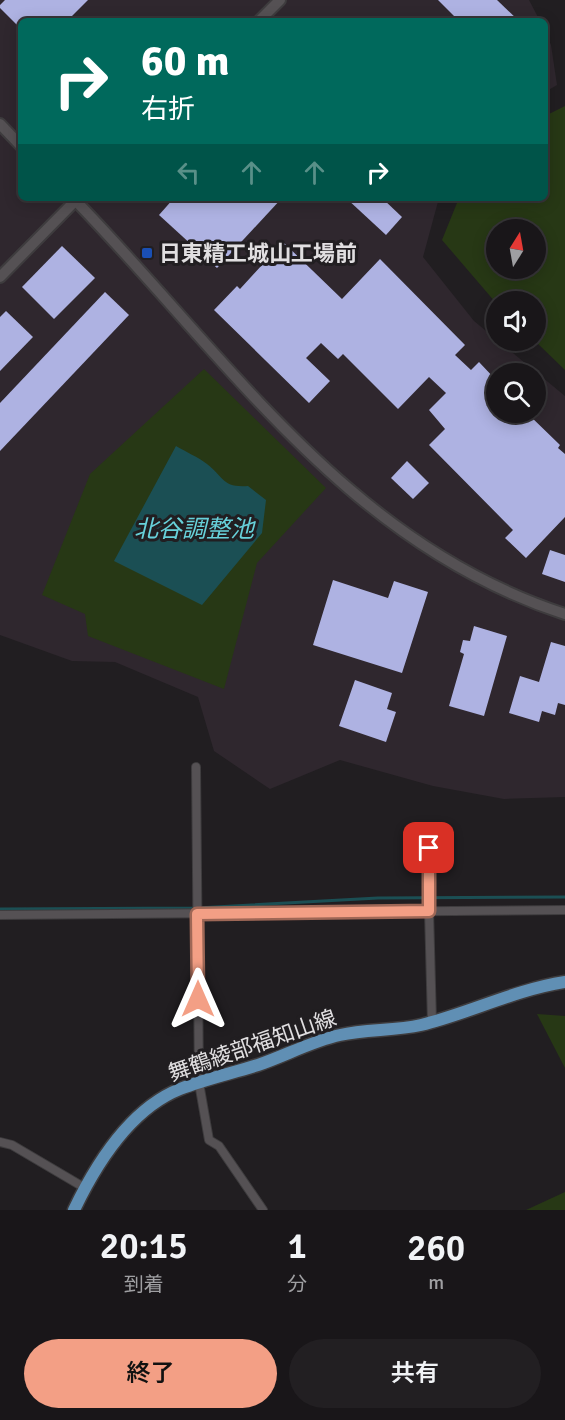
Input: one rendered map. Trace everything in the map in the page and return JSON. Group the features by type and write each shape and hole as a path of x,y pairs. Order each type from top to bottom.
{"main road":[{"name":"舞鶴綾部福知山線","path":"74,1210 104,1158 142,1112 180,1089 338,1036 432,1022 521,991 565,982"}],"street":[{"path":"262,18 280,0"},
{"path":"0,124 18,143"},
{"path":"0,277 73,201"},
{"path":"77,201 284,430 364,503 421,545 471,574 539,606 565,614"},
{"path":"196,768 199,1083 209,1140 219,1146 263,1210"},
{"path":"430,827 429,911 432,1022"},
{"path":"0,915 565,910"},
{"path":"0,1142 12,1145 85,1188"}],"shaded area":[{"path":"0,0 529,0 538,18 18,18 18,201 438,201 423,257 474,321 486,331 486,351 510,351 525,363 486,363 486,423 546,423 546,380 565,396 565,797 504,799 433,786 340,760 270,789 214,751 198,697 115,662 72,661 0,635"},
{"path":"548,38 551,45 557,85 548,90"}],"green space":[{"path":"565,106 565,370 545,351 546,291 486,291 442,240 458,201 548,201 548,114"},
{"path":"204,369 326,488 257,563 224,689 88,636 85,614 42,595 90,474"},
{"path":"537,1014 565,1016 565,1068"},
{"path":"565,1192 565,1210 526,1210"}],"water":[{"name":"北谷調整池","path":"176,446 203,461 224,481 233,485 248,486 266,500 262,533 202,605 114,561"}],"building":[{"path":"5,0 88,0 70,18 18,18 18,26 0,8"},
{"path":"438,0 497,0 516,18 456,18"},
{"path":"171,201 279,201 217,268 159,215"},
{"path":"349,201 385,201 402,217 386,235"},
{"path":"283,242 342,299 380,259 465,345 455,355 471,370 479,362 486,369 486,423 537,423 560,445 558,448 565,454 565,517 526,558 505,538 513,530 429,445 445,429 429,410 446,393 429,377 398,409 343,354 338,359 321,343 306,358 330,381 309,403 214,310 237,286 240,289"},
{"path":"62,246 95,278 54,319 22,287"},
{"path":"105,292 129,315 0,451 0,403"},
{"path":"6,311 33,337 0,371 0,317"},
{"path":"407,461 429,483 413,499 391,478"},
{"path":"550,550 565,555 565,582 542,574"},
{"path":"333,580 388,598 394,581 428,592 402,673 313,645"},
{"path":"474,626 507,636 484,716 449,706 464,654 460,652 463,640 470,641"},
{"path":"551,642 565,646 565,705 558,703 555,715 542,711 539,722 509,713 520,676 539,682"},
{"path":"355,680 392,693 387,709 396,712 386,742 339,726"}],"waterway":[{"path":"0,909 197,908 378,898 565,897"}],"place":[{"name":"日東精工城山工場前","path":"147,253"}],"route":[{"path":"198,999 197,914 429,911 429,848"}]}
